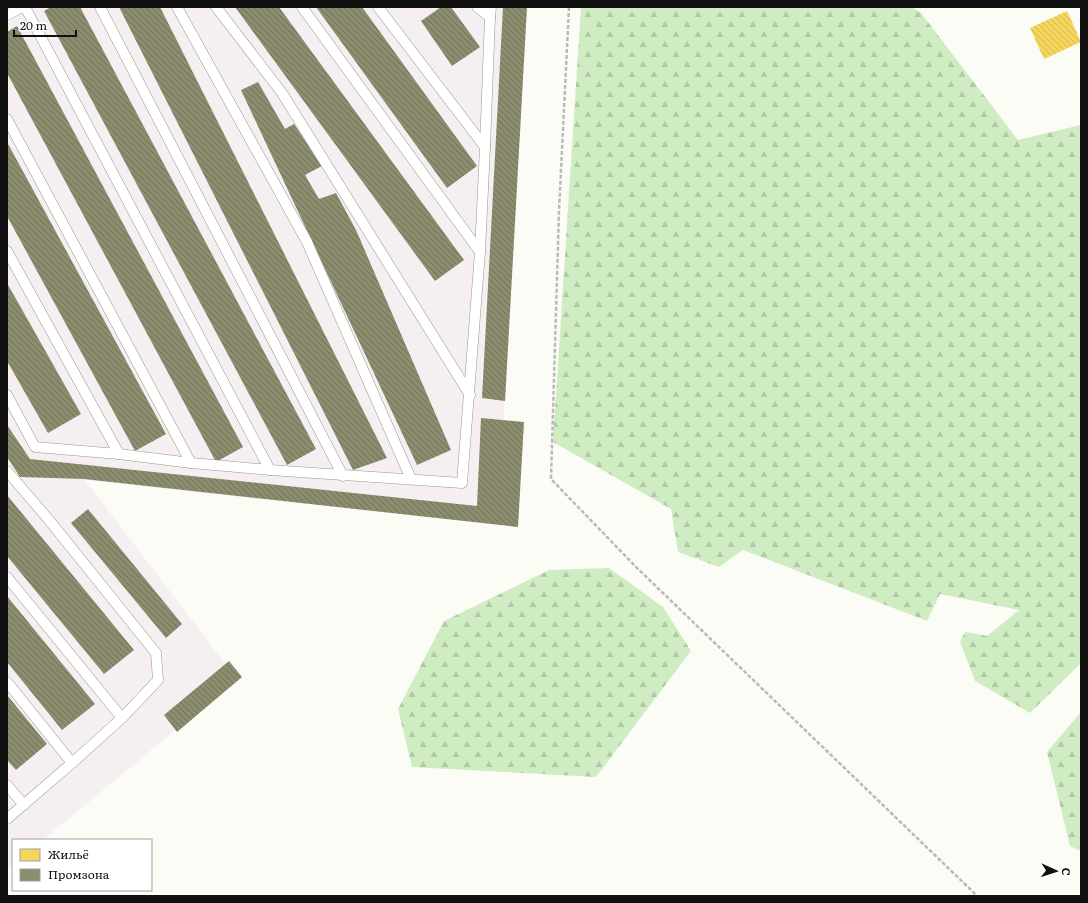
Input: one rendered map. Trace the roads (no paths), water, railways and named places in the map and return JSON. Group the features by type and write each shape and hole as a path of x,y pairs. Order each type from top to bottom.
{"lane":[{"path":"7,15 22,7"},
{"path":"26,7 270,470"},
{"path":"100,7 343,476"},
{"path":"177,7 307,242 411,479"},
{"path":"216,7 282,93 470,395"},
{"path":"302,7 480,252"},
{"path":"378,7 485,147"},
{"path":"7,395 35,446 191,463 343,476 411,479 462,484 480,252 490,12 477,7"},
{"path":"7,119 191,463"},
{"path":"7,251 119,454"},
{"path":"7,470 156,653 158,680 122,718 7,819"},
{"path":"7,576 122,718"},
{"path":"7,682 72,763"},
{"path":"7,785 24,805"}]}
